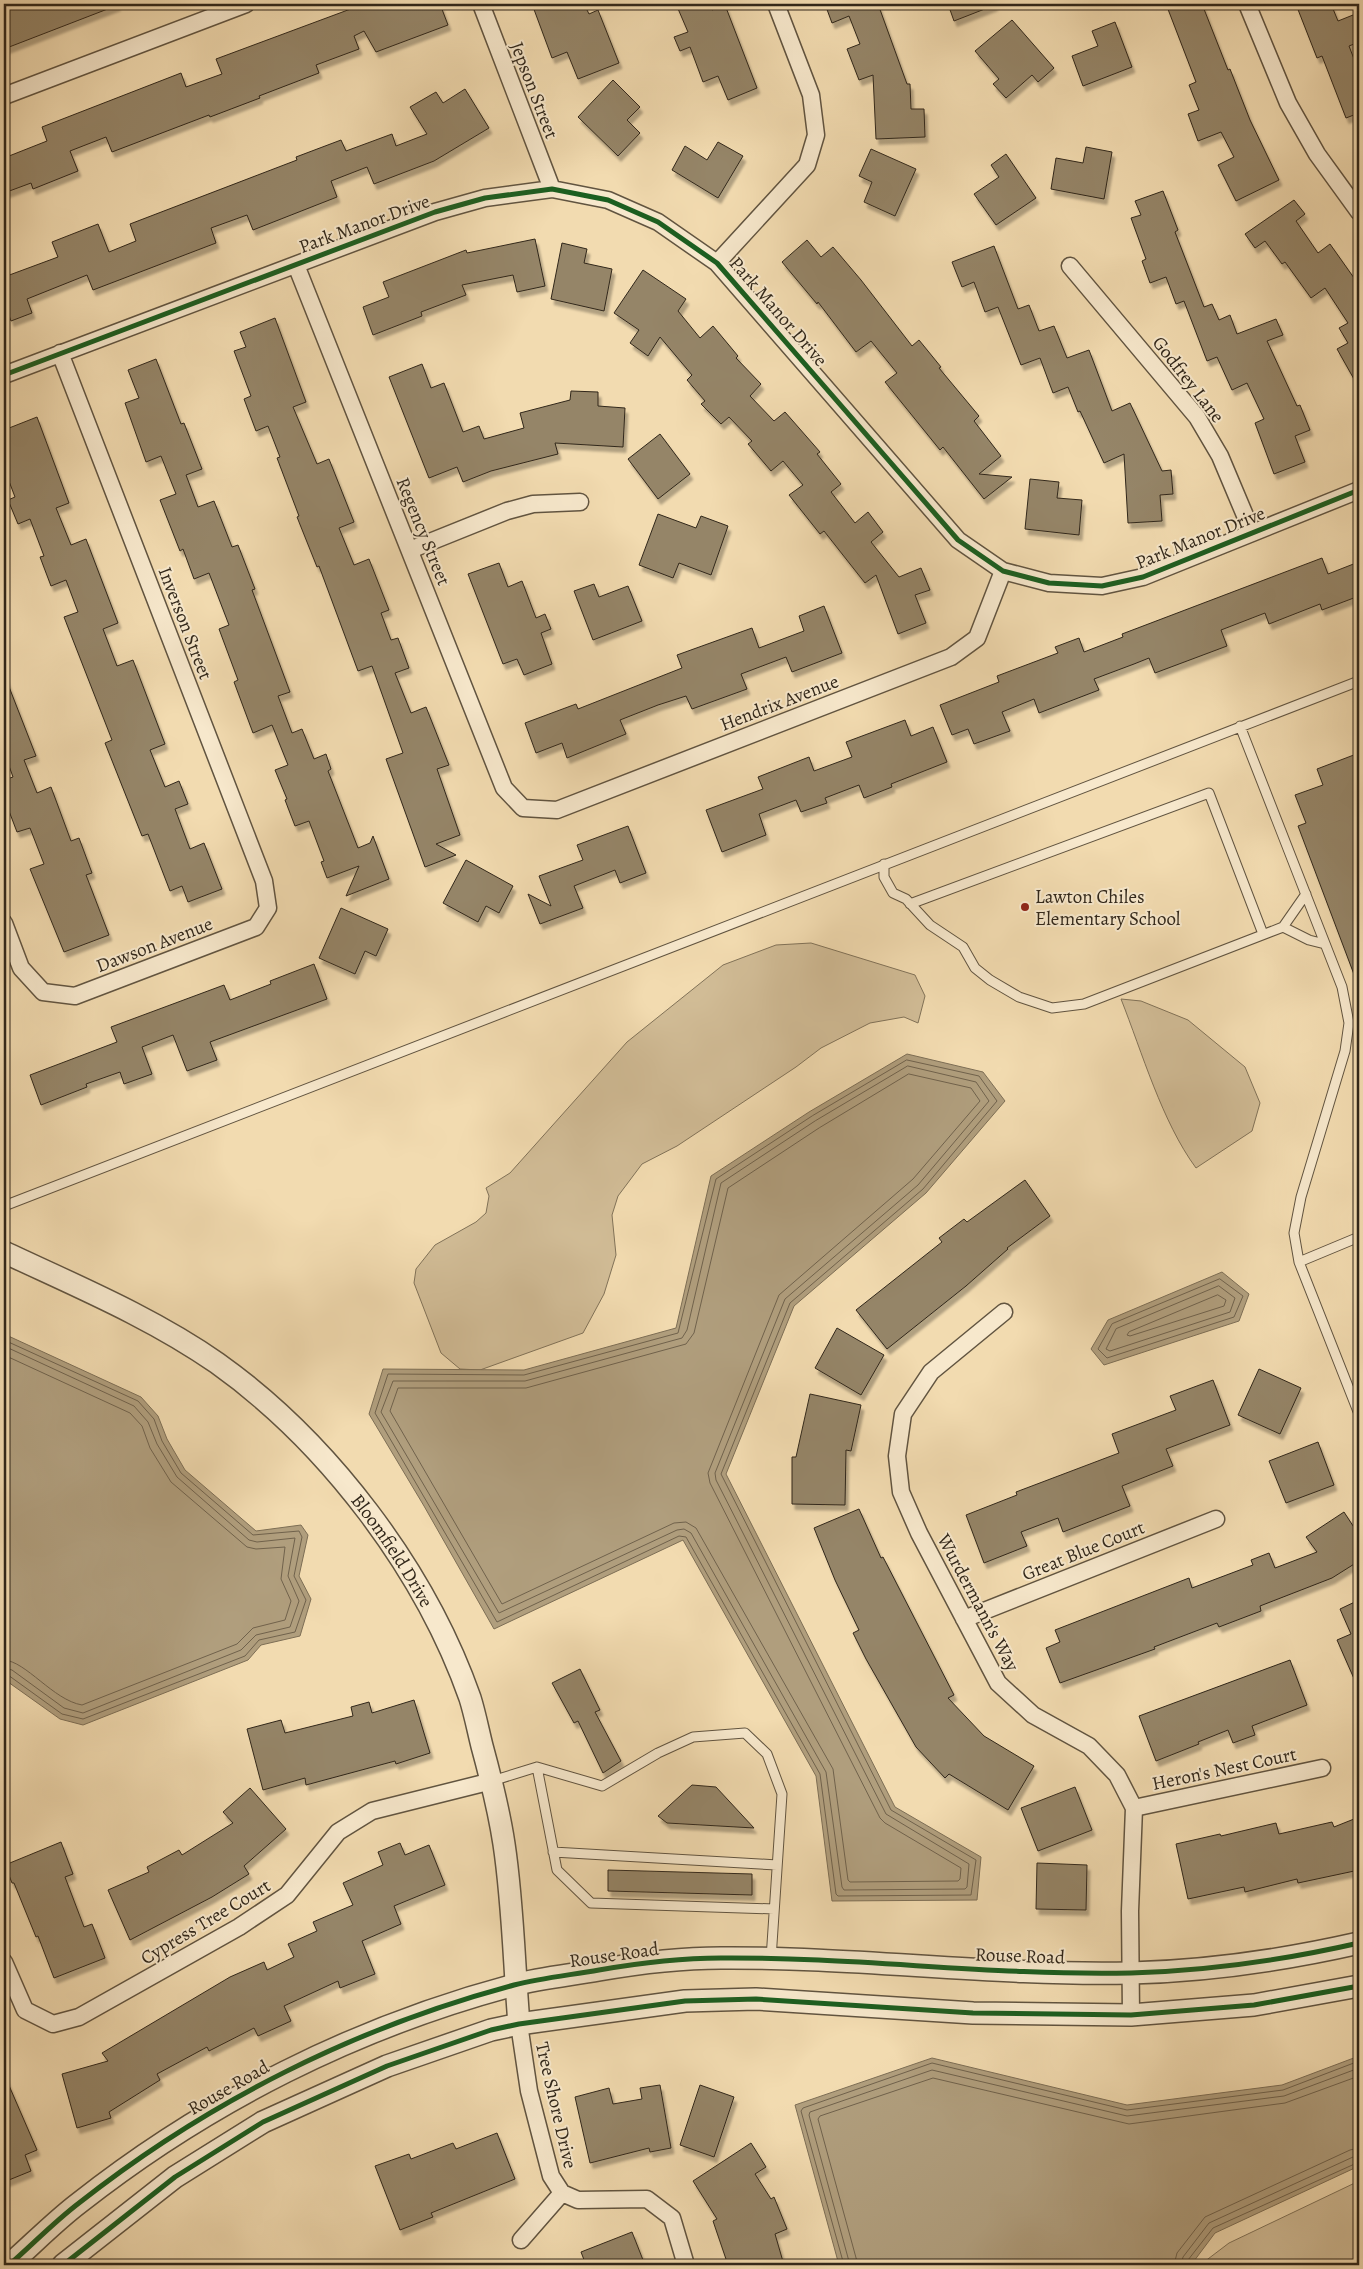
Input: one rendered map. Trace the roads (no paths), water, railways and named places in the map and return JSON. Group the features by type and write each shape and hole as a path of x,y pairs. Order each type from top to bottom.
{"street":[{"path":"4,96 246,4"},
{"name":"Jepson Street","path":"482,4 552,190"},
{"path":"717,263 808,165 816,135 811,95 776,4"},
{"path":"1247,4 1288,103 1316,154 1359,212"},
{"name":"Park Manor Drive","path":"4,375 435,212 486,198 552,190 608,200 658,222 717,263 958,540 1003,571 1049,583 1102,586 1143,578 1359,490"},
{"name":"Regency Street","path":"296,264 504,788 522,808"},
{"name":"Godfrey Lane","path":"1070,266 1197,417 1220,456 1252,532"},
{"name":"Inverson Street","path":"60,353 264,881 268,908"},
{"path":"410,550 507,511 533,504 580,502"},
{"name":"Hendrix Avenue","path":"522,808 557,810 951,657 977,638 1003,571"},
{"name":"Dawson Avenue","path":"4,923 21,968 43,992 75,996 256,927 268,908"},
{"name":"Bloomfield Drive","path":"4,1252 130,1311 217,1363 284,1418 336,1473 382,1529 422,1595 447,1644 470,1699 492,1782 504,1845 519,2024"},
{"name":"Wurdermann's Way","path":"1004,1312 931,1372 903,1414 897,1456 901,1492 919,1533 998,1683 1033,1715 1089,1746 1117,1774 1134,1808 1130,1910 1130,2015"},
{"name":"Great Blue Court","path":"964,1619 1216,1518"},
{"name":"Heron's Nest Court","path":"1134,1808 1322,1768"},
{"name":"Cypress Tree Court","path":"4,1962 25,2010 53,2024 79,2017 239,1927 287,1895 338,1832 372,1811 492,1782"},
{"name":"Rouse Road","path":"8,2265 77,2204 138,2160 237,2096 299,2064 391,2026 516,1985 638,1964 718,1958 991,1970 1130,1973 1227,1967 1293,1958 1359,1943"},
{"path":"63,2265 175,2177 263,2122 387,2066 491,2030 519,2024 685,2001 756,1999 973,2013 1130,2015 1254,2005 1359,1986"},
{"name":"Tree Shore Drive","path":"519,2024 529,2091 551,2176 562,2193 578,2200 647,2199 672,2218 686,2265"},
{"name":"Tree Shore Drive","path":"521,2240 562,2193"}],"lane":[{"path":"4,1206 1359,681"},
{"path":"1240,726 1342,987 1349,1023 1345,1051 1301,1196 1294,1233 1299,1262 1359,1414"},
{"path":"910,904 1209,793 1263,934"},
{"path":"884,864 884,877 893,893 910,904 930,925 963,947 975,968 990,980 1019,997 1052,1008 1084,1004 1284,927 1306,894"},
{"path":"1284,927 1309,940 1325,944"},
{"path":"1299,1262 1359,1238"},
{"path":"492,1782 537,1767 602,1786 658,1754 693,1737 745,1733 767,1754 782,1794 771,1959"},
{"path":"537,1767 556,1870 591,1903 774,1909"},
{"path":"553,1852 777,1865"}],"water":[{"path":"907,1054 983,1072 1005,1101 926,1193 794,1306 726,1474 895,1807 981,1857 977,1900 832,1901 816,1776 683,1540 494,1629 369,1414 383,1369 524,1370 676,1328 711,1176 809,1112"},
{"path":"1222,1272 1249,1294 1239,1321 1104,1365 1091,1349 1108,1320"},
{"path":"4,1334 141,1397 158,1416 167,1439 185,1470 256,1531 301,1525 308,1535 299,1576 311,1599 300,1636 261,1645 248,1660 83,1725 60,1719 8,1682 4,1677"},
{"path":"1359,2056 1359,2166 1215,2233 1191,2265 839,2265 795,2105 932,2058 1127,2105 1282,2085"}],"place":[{"name":"Lawton Chiles Elementary School","path":"1025,907"}]}
